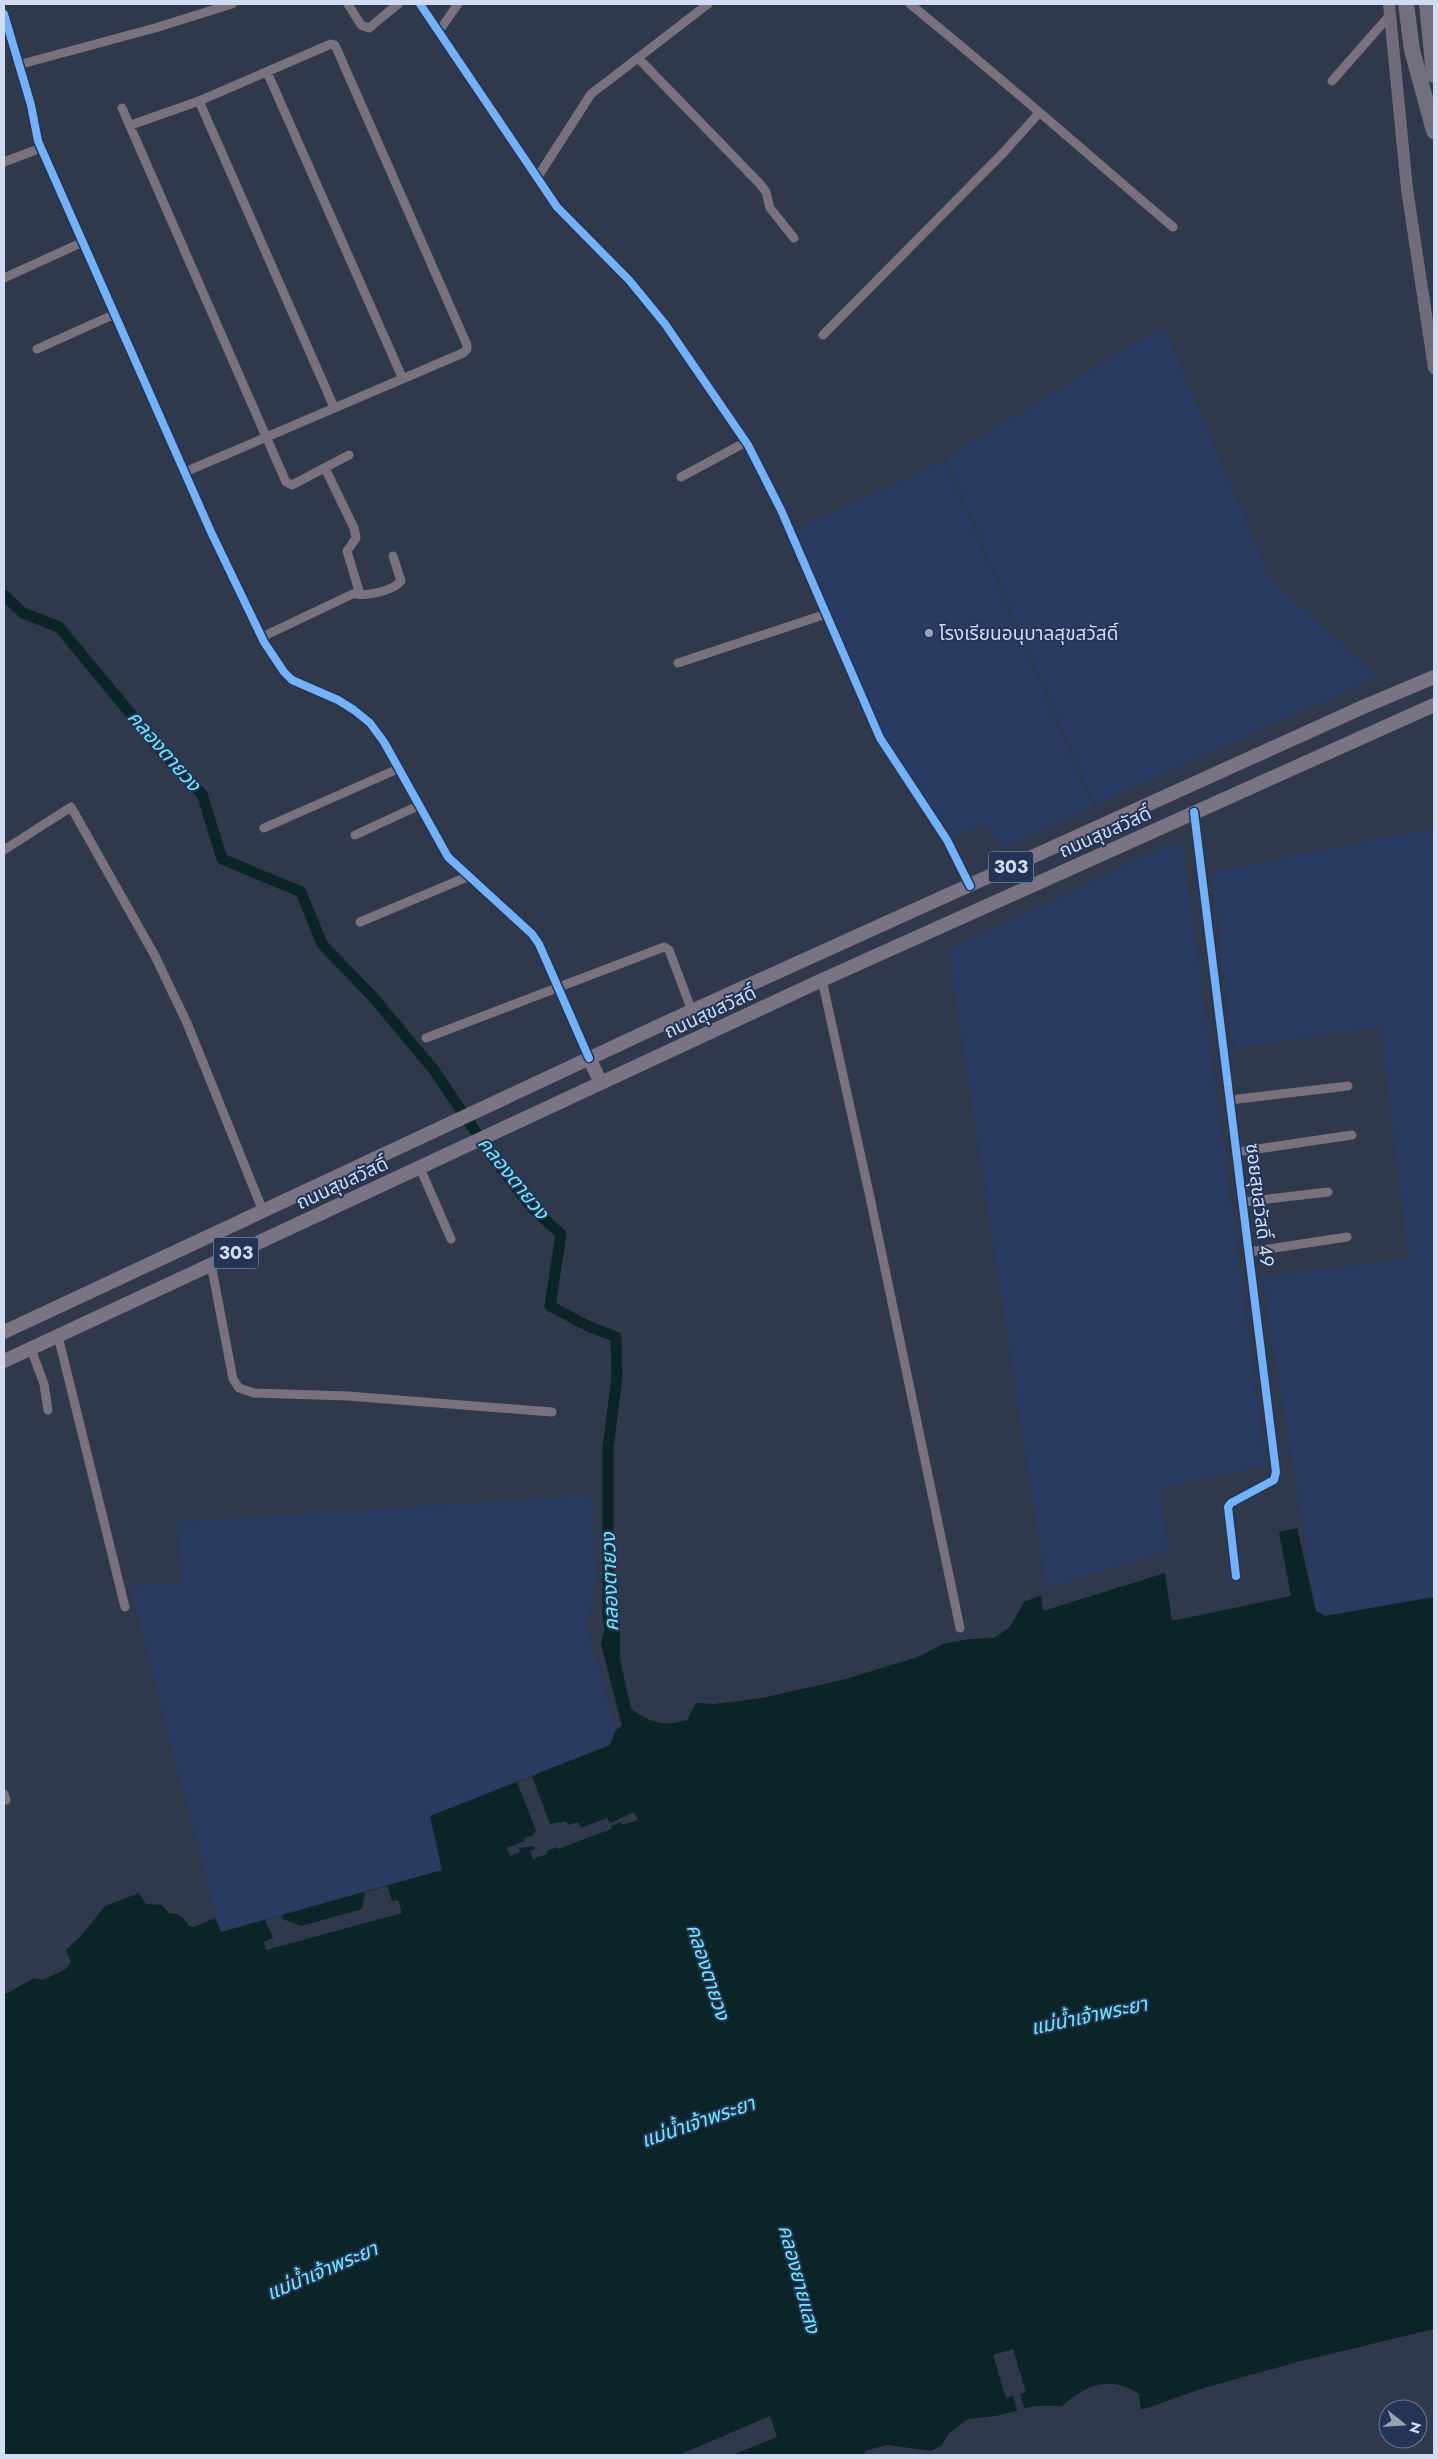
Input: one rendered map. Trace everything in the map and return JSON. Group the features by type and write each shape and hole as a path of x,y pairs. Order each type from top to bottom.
{"highway":[{"path":"1406,4 1412,50 1434,131"},
{"path":"1427,4 1434,75"}],"main road":[{"path":"1389,9 1407,189 1434,368"},
{"name":"ถนนสุขสวัสดิ์","path":"4,1332 589,1058 1434,677"},
{"name":"ถนนสุขสวัสดิ์","path":"4,1361 822,980 1434,705"},
{"path":"589,1058 601,1083"}],"street":[{"path":"18,65 155,28 232,4"},
{"path":"348,4 361,25 369,28 398,4"},
{"path":"420,4 557,207 629,280 665,324 746,442 781,510 880,738 947,840 970,886"},
{"path":"439,31 458,4"},
{"path":"537,178 591,94 708,4"},
{"path":"910,4 1004,80 1039,113 1173,227"},
{"path":"1332,81 1389,9"},
{"path":"4,14 31,105 41,148 185,472 262,637 284,672 292,680 338,700 370,723 400,768 448,857 532,934 544,955 589,1058"},
{"path":"131,125 199,101 331,44 338,48 467,345 467,349 463,353 402,377 185,472"},
{"path":"638,58 760,184 766,192 770,208 794,238"},
{"path":"267,72 402,377"},
{"path":"199,101 334,407"},
{"path":"122,108 289,484 292,485 349,455"},
{"path":"823,335 1004,152 1039,113"},
{"path":"4,162 41,148"},
{"path":"4,278 83,242"},
{"path":"37,349 115,314"},
{"path":"681,477 746,442"},
{"path":"324,468 354,528 356,538 347,551 360,586 356,594"},
{"path":"262,637 356,594 372,594 398,585 400,576 393,556"},
{"path":"678,663 826,614"},
{"path":"264,828 400,768"},
{"path":"355,835 420,805"},
{"path":"4,850 71,807 155,956 183,1014 263,1211"},
{"name":"ซอยสุขสวัสดิ์ 49","path":"1194,812 1276,1472 1274,1480 1228,1507 1236,1576"},
{"path":"360,922 467,876"},
{"path":"426,1038 664,946 669,950 692,1011"},
{"path":"822,980 871,1202 960,1628"},
{"path":"1230,1100 1348,1086"},
{"path":"1237,1152 1352,1135"},
{"path":"420,1168 451,1239"},
{"path":"1243,1202 1328,1192"},
{"path":"1249,1252 1347,1237"},
{"path":"211,1264 233,1379 239,1388 254,1393 348,1396 552,1412"},
{"path":"58,1336 125,1607"},
{"path":"31,1348 44,1384 48,1410"}],"shaded area":[{"path":"1164,326 1270,578 1377,677 1095,805 946,458"},
{"name":"โรงเรียนอนุบาลสุขสวัสดิ์","path":"944,460 1093,807 1002,849 984,823 951,838 884,736 796,530"},
{"path":"1434,828 1434,1597 1325,1616 1316,1611 1262,1277 1408,1258 1380,1027 1233,1049 1212,872"},
{"path":"1182,839 1266,1465 1160,1489 1168,1551 1046,1589 948,950"},
{"path":"591,1495 597,1580 586,1626 616,1730 609,1745 430,1816 443,1870 220,1932 129,1585 182,1583 177,1522"}],"water":[{"path":"1297,1528 1316,1611 1325,1616 1434,1597 1434,2329 1301,2361 1204,2388 1141,2410 1139,2394 1129,2388 1109,2384 1099,2385 1080,2392 1062,2406 1034,2406 996,2416 968,2419 949,2433 942,2445 931,2451 888,2445 867,2450 862,2455 732,2455 777,2437 770,2416 679,2455 4,2455 4,1995 34,1978 43,1980 66,1969 71,1962 66,1950 81,1936 105,1906 139,1893 146,1904 162,1905 169,1913 181,1916 189,1926 194,1927 215,1918 221,1932 442,1870 430,1816 610,1745 616,1730 622,1726 601,1644 608,1615 620,1620 620,1659 631,1709 645,1718 658,1722 679,1722 687,1720 696,1703 714,1704 762,1698 842,1680 918,1657 943,1644 969,1639 994,1638 1010,1627 1024,1602 1041,1595 1043,1611 1165,1573 1172,1621 1291,1596 1279,1532"}],"pier":[{"path":"532,1776 550,1824 566,1821 569,1825 578,1822 581,1828 607,1818 610,1823 634,1812 638,1820 623,1825 621,1822 611,1826 611,1829 558,1849 557,1847 546,1851 547,1854 533,1859 530,1851 535,1849 534,1846 519,1848 520,1852 510,1856 507,1848 525,1841 524,1838 532,1836 536,1831 517,1782"},
{"path":"387,1886 392,1901 398,1900 402,1913 266,1950 264,1942 273,1938 265,1920 282,1915 283,1919 301,1926 362,1909 365,1892"},
{"path":"1013,2349 1026,2392 1020,2394 1025,2411 1018,2413 1013,2396 1006,2398 993,2355"}],"waterway":[{"name":"คลองตายวง","path":"4,595 23,613 59,627 164,754 202,794 222,859 301,892 322,944 372,996 434,1070 494,1159 532,1208 561,1234 550,1306 588,1326 616,1337 617,1377 608,1448 608,1615 610,1630"}],"cycle path":[{"path":"420,4 557,207 629,280 665,324 748,445 781,510 880,738 947,840 970,886"},
{"path":"4,14 31,105 38,141 211,532 264,642 284,672 292,680 338,700 370,723 384,742 448,857 532,934 539,944 589,1058"},
{"path":"1194,812 1276,1472 1274,1480 1231,1503 1228,1507 1236,1576"}],"place":[{"name":"โรงเรียนอนุบาลสุขสวัสดิ์","path":"929,633"}],"water label":[{"name":"แม่น้ำเจ้าพระยา","path":"1089,2016"},
{"name":"แม่น้ำเจ้าพระยา","path":"698,2122"},
{"name":"แม่น้ำเจ้าพระยา","path":"322,2271"},
{"name":"คลองยายแสง","path":"799,2279"}]}
